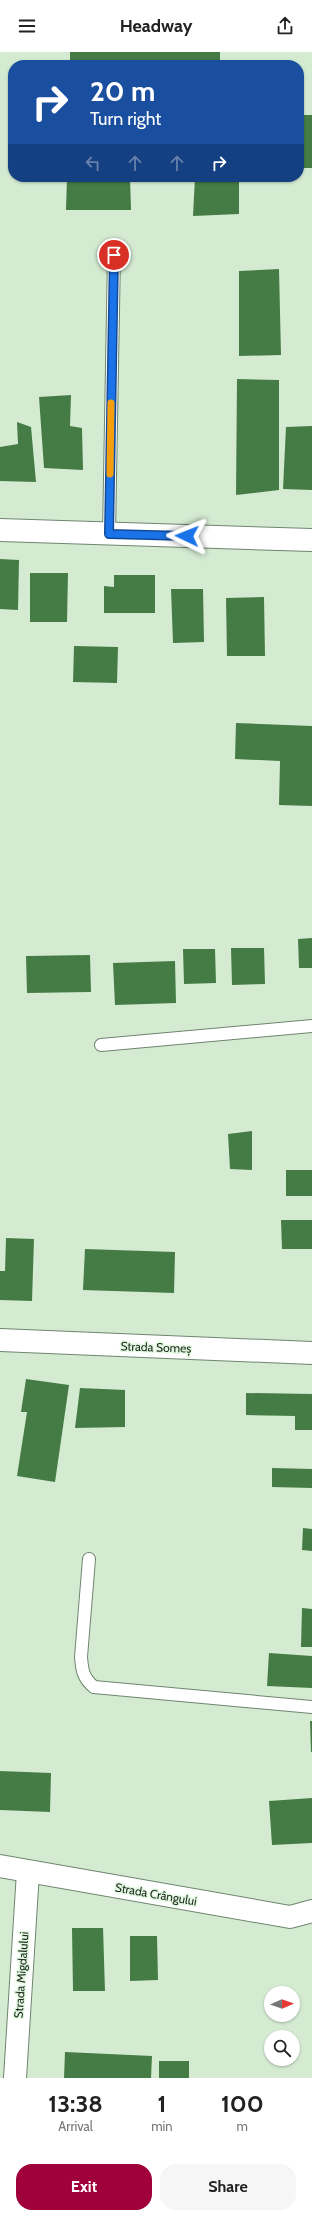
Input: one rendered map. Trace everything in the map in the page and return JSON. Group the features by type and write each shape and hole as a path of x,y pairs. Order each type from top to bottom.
{"street":[{"path":"0,530 312,540"},
{"name":"Strada Someș","path":"0,1340 312,1353"},
{"name":"Strada Crângului","path":"0,1866 290,1916 312,1911"},
{"name":"Strada Migdalului","path":"15,2078 28,1872"}],"lane":[{"path":"109,534 114,255"},
{"path":"102,1045 312,1026"},
{"path":"89,1559 81,1657 82,1670 86,1681 94,1687 312,1707"}],"building":[{"path":"70,52 220,52 220,60 70,60"},
{"path":"304,115 312,115 312,168 304,168"},
{"path":"67,182 130,182 131,210 66,210"},
{"path":"195,182 239,182 239,214 193,216"},
{"path":"279,269 281,355 239,356 239,271"},
{"path":"237,379 279,380 279,490 236,495"},
{"path":"71,395 70,426 82,428 83,470 44,468 39,397"},
{"path":"17,422 31,427 36,482 0,481 0,447 18,444"},
{"path":"312,426 312,490 283,489 286,427"},
{"path":"0,559 19,560 18,610 0,609"},
{"path":"30,573 68,573 67,622 30,622"},
{"path":"114,575 155,575 155,613 104,613 104,586 114,587"},
{"path":"171,589 203,589 204,642 173,643"},
{"path":"264,597 265,656 227,656 226,598"},
{"path":"74,646 118,647 117,683 73,682"},
{"path":"236,723 312,726 312,806 279,805 280,761 235,759"},
{"path":"312,938 312,968 299,968 298,939"},
{"path":"231,948 264,948 265,984 232,985"},
{"path":"183,949 215,949 216,983 184,984"},
{"path":"90,955 91,992 27,993 26,956"},
{"path":"175,961 176,1003 115,1005 113,963"},
{"path":"252,1131 252,1170 230,1169 228,1134"},
{"path":"286,1170 312,1170 312,1196 286,1196"},
{"path":"281,1220 312,1220 312,1249 282,1249"},
{"path":"6,1238 34,1239 32,1301 0,1300 0,1271 5,1271"},
{"path":"85,1249 175,1252 174,1293 83,1290"},
{"path":"26,1379 69,1385 55,1482 17,1476 27,1412 21,1412"},
{"path":"80,1388 125,1390 125,1427 75,1428"},
{"path":"246,1393 312,1394 312,1430 295,1430 295,1416 246,1415"},
{"path":"272,1468 312,1469 312,1488 272,1487"},
{"path":"303,1528 312,1529 312,1551 302,1550"},
{"path":"302,1608 312,1609 312,1647 301,1647"},
{"path":"269,1653 312,1656 312,1688 267,1686"},
{"path":"310,1721 312,1721 312,1752 311,1752"},
{"path":"0,1771 51,1773 50,1812 0,1810"},
{"path":"312,1798 312,1843 272,1845 269,1801"},
{"path":"72,1928 103,1928 105,1991 73,1991"},
{"path":"130,1936 157,1936 158,1980 130,1981"},
{"path":"65,2052 152,2056 151,2078 64,2078"},
{"path":"159,2061 189,2061 189,2078 159,2078"}],"slow traffic":[{"path":"110,474 111,403"}],"route":[{"path":"114,255 109,534 187,536"}]}
